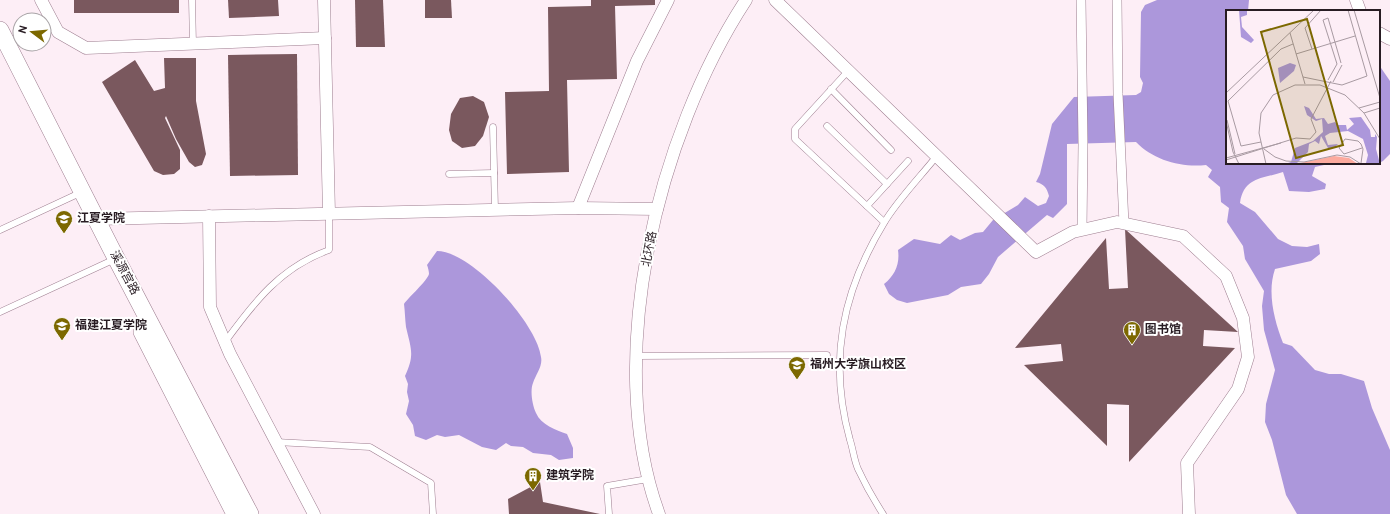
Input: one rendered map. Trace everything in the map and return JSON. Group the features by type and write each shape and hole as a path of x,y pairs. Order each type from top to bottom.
{"main road":[{"name":"溪源宫路","path":"0,30 77,194 235,514"},
{"name":"溪源宫路","path":"0,56 77,194 96,219 111,261 250,514"}],"street":[{"path":"41,0 58,32 86,48 325,38"},
{"path":"324,0 329,213"},
{"path":"578,208 637,61 668,0"},
{"name":"北环路","path":"659,514 648,479 638,413 637,356 639,314 643,282 658,209 676,146 700,84 730,25 746,0"},
{"path":"775,0 1036,252 1073,232 1117,222 1183,236 1226,276 1243,318 1248,357 1238,389 1187,464 1189,514"},
{"path":"1081,0 1083,144 1082,230"},
{"path":"1117,0 1118,94 1124,224"},
{"path":"1356,0 1360,10"},
{"path":"1380,34 1390,39"},
{"path":"96,219 578,208 658,209"},
{"path":"209,216 210,307 225,342 314,514"}],"lane":[{"path":"192,0 193,44"},
{"path":"848,71 795,129 795,139 884,222"},
{"path":"831,89 891,150"},
{"path":"827,126 887,184"},
{"path":"493,128 495,210"},
{"path":"883,514 858,469 846,427 839,387 841,347 846,311 857,273 884,222 936,157"},
{"path":"867,206 908,161"},
{"path":"449,174 494,173"},
{"path":"0,230 77,194"},
{"path":"225,342 253,303 275,282 296,267 329,250 329,213"},
{"path":"0,312 111,261"},
{"path":"637,356 827,355"},
{"path":"276,442 370,447 431,483 433,514"},
{"path":"610,514 607,486 648,479"}],"shaded area":[{"path":"1157,0 1249,0 1248,10 1226,10 1226,164 1328,164 1315,167 1312,176 1326,184 1325,189 1309,192 1289,191 1283,172 1255,180 1245,188 1240,203 1255,212 1278,239 1292,246 1307,247 1319,244 1320,254 1311,261 1275,269 1272,287 1274,316 1283,343 1292,346 1315,370 1329,374 1341,374 1364,381 1372,408 1390,450 1390,514 1297,514 1286,495 1272,440 1265,422 1266,404 1275,370 1264,330 1262,306 1264,291 1245,259 1243,246 1227,222 1229,208 1221,202 1220,187 1208,177 1212,170 1206,165 1187,165 1168,161 1151,154 1136,142 1067,144 1067,204 1053,218 1047,215 998,257 989,274 981,284 961,287 948,295 907,303 897,300 889,294 884,284 896,269 898,250 914,239 940,244 951,235 960,240 975,233 983,232 993,220 1018,205 1025,197 1038,206 1046,203 1049,196 1047,191 1043,185 1036,182 1040,174 1052,124 1074,97 1136,95 1141,92 1143,83 1140,77 1141,12 1145,5"},
{"path":"1380,66 1390,81 1390,154 1380,162"},
{"path":"437,251 451,254 467,263 484,276 500,291 528,326 537,343 541,357 540,367 532,386 533,406 541,421 554,429 567,434 573,448 573,458 559,460 551,455 533,453 523,447 511,446 506,443 496,450 482,447 459,435 445,437 437,435 426,440 415,436 413,425 406,414 409,401 407,392 408,384 405,376 410,363 411,352 406,327 404,304 428,277 429,274 427,265"}],"building":[{"path":"74,0 179,0 179,13 74,13"},
{"path":"228,0 278,0 279,16 229,18"},
{"path":"355,0 383,0 385,47 356,47"},
{"path":"425,0 451,0 452,18 425,18"},
{"path":"591,0 655,0 655,5 615,6 617,79 567,80 569,172 507,174 505,92 549,91 548,7 591,6"},
{"path":"297,54 298,175 230,176 228,55"},
{"path":"164,58 196,58 196,101 206,154 202,165 195,167 189,162 176,139 166,116 165,118 180,150 180,169 174,174 163,175 154,171 102,82 135,60 154,91 165,88"},
{"path":"473,96 484,102 489,117 483,136 475,146 462,148 452,141 449,130 451,114 460,98"},
{"name":"图书馆","path":"1125,229 1238,332 1204,330 1203,346 1235,348 1129,462 1129,405 1107,404 1107,446 1024,365 1063,361 1061,344 1015,348 1106,238 1109,289 1128,288"},
{"name":"建筑学院","path":"540,482 543,502 600,514 509,514 508,499"}],"place":[{"name":"江夏学院","path":"64,234"},
{"name":"福建江夏学院","path":"62,341"},
{"name":"图书馆","path":"1132,345"},
{"name":"福州大学旗山校区","path":"797,380"},
{"name":"建筑学院","path":"533,491"}]}
